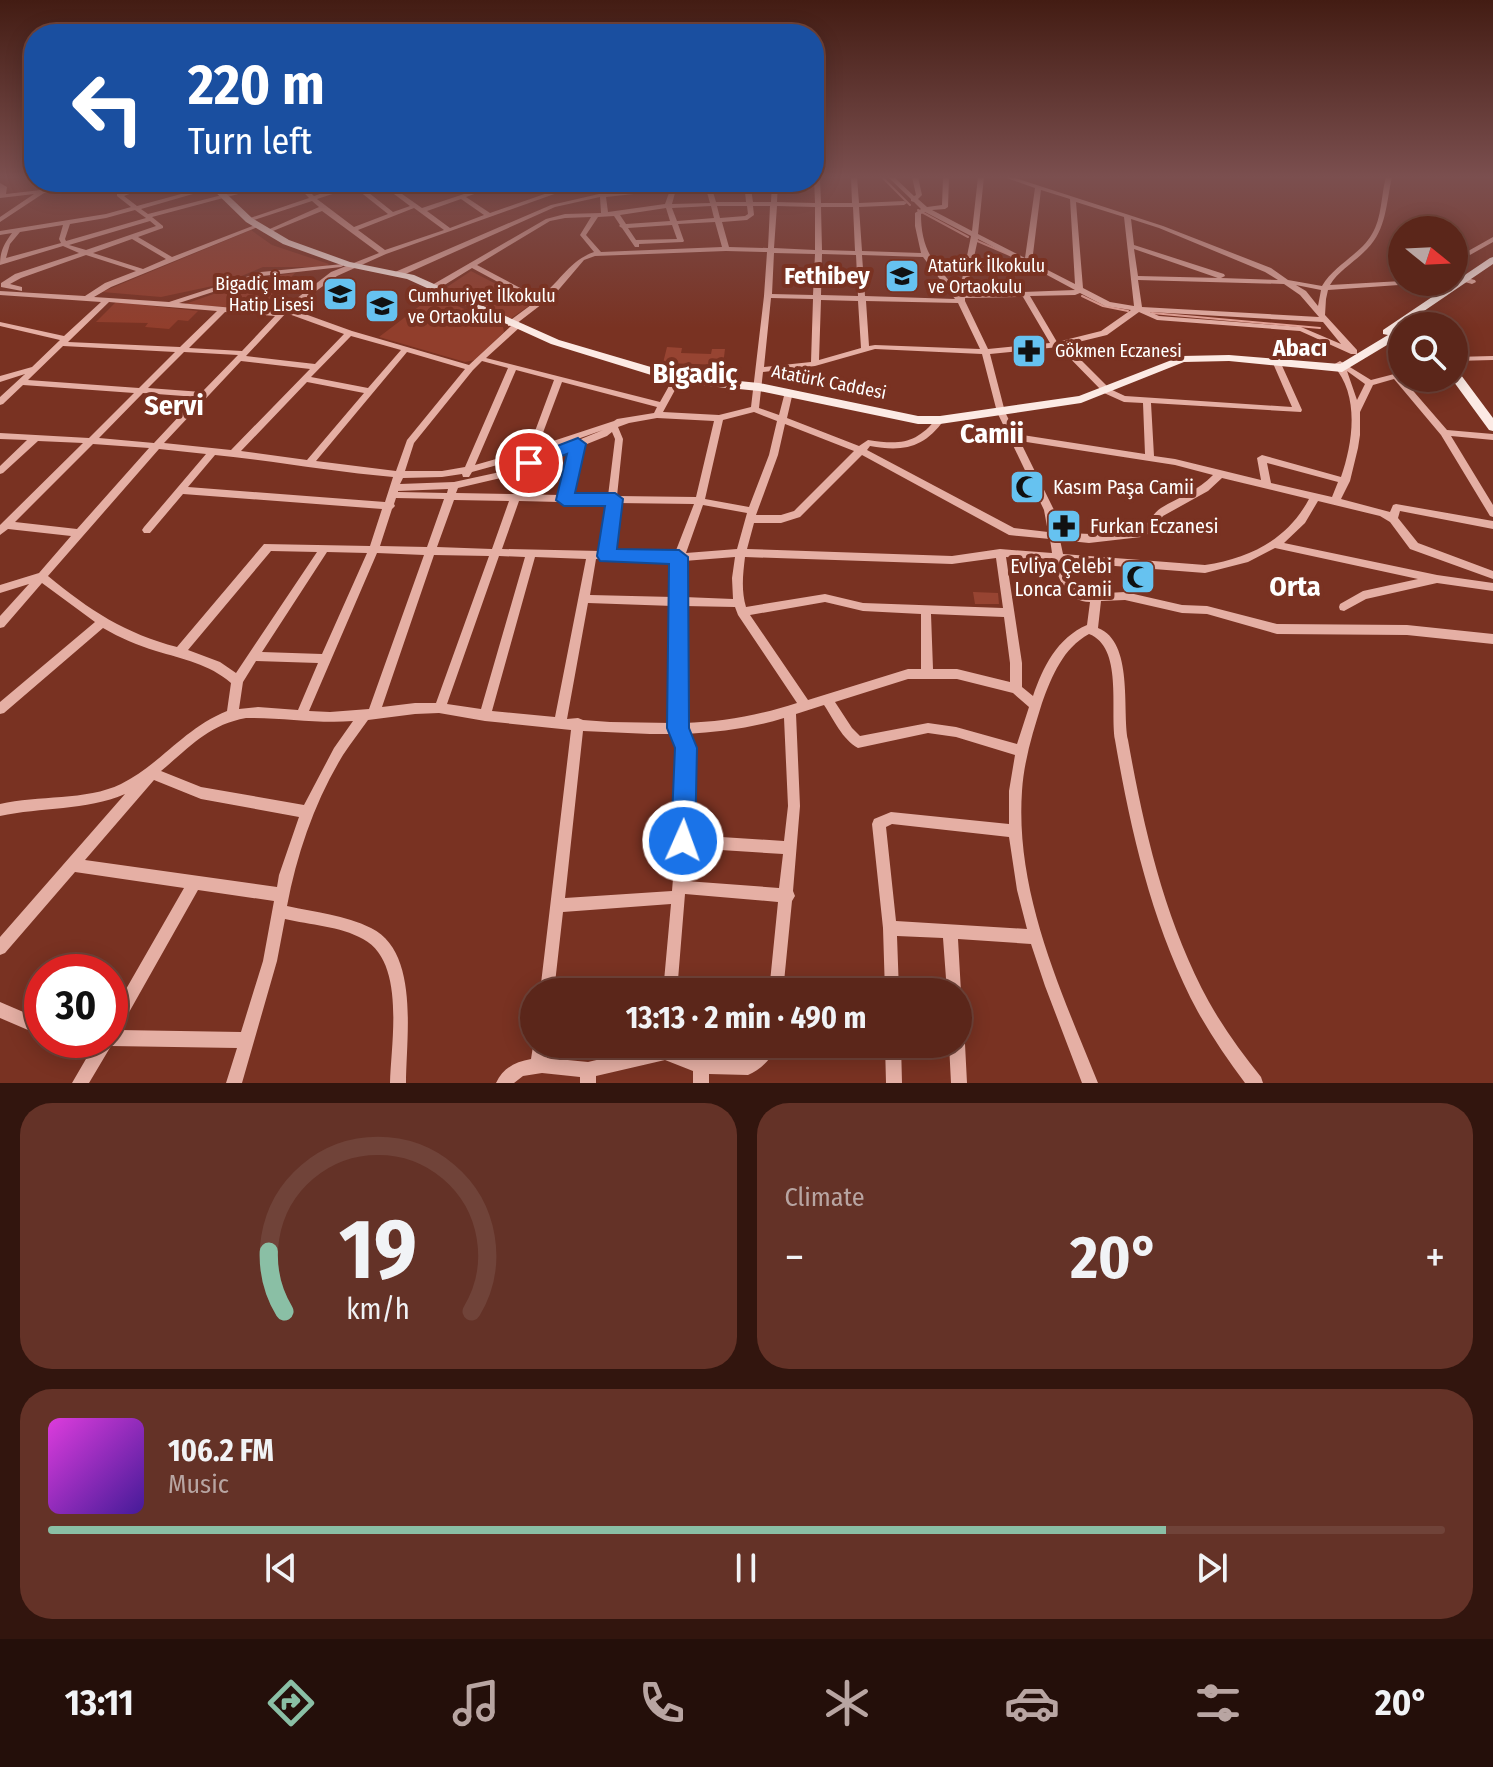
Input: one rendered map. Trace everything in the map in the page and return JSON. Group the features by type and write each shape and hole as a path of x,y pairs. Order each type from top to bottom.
{"main road":[{"name":"Atatürk Caddesi","path":"260,228 300,249 350,265 398,274 435,287 555,342 677,379 789,392 918,420 940,420 1081,399 1182,359 1229,358 1339,366"},
{"path":"1468,276 1493,260"},
{"path":"1468,277 1493,269"},
{"path":"1423,312 1442,296"},
{"path":"1425,312 1443,296"},
{"path":"1339,366 1388,337"},
{"path":"1467,392 1493,427"}],"street":[{"path":"0,233 35,228"},
{"path":"64,244 65,228"},
{"path":"1,263 116,228"},
{"path":"49,295 4,285 18,276 159,228"},
{"path":"87,298 108,285 253,228"},
{"path":"350,228 384,253"},
{"path":"353,230 360,228"},
{"path":"446,228 449,230"},
{"path":"0,624 158,444 283,312 350,265 456,228"},
{"path":"398,274 501,228"},
{"path":"435,287 535,228"},
{"path":"588,228 583,235 599,254"},
{"path":"623,228 635,242 638,253"},
{"path":"635,242 681,241 677,228"},
{"path":"719,228 726,249"},
{"path":"755,409 772,228"},
{"path":"815,364 818,228"},
{"path":"857,228 865,349"},
{"path":"918,228 925,255 962,298 985,352 1001,412 1049,510 1062,576 1071,589 1085,598 1096,600 1125,596 1182,609 1207,610 1277,629 1407,630 1493,639"},
{"path":"961,228 1108,304 1138,309 1324,318"},
{"path":"962,298 976,228"},
{"path":"1028,262 1033,228"},
{"path":"1075,228 1079,290"},
{"path":"1129,228 1138,309"},
{"path":"1160,228 1219,248 1290,282 1339,337 1361,352"},
{"path":"1324,318 1320,298 1325,282 1374,237 1376,228"},
{"path":"1,263 7,244 18,230"},
{"path":"133,237 172,260"},
{"path":"1468,254 1493,239"},
{"path":"64,244 84,254 142,271"},
{"path":"1131,246 1230,280"},
{"path":"301,716 373,551 410,442 470,368 582,259 599,254 726,249 925,255"},
{"path":"170,304 261,274 350,265"},
{"path":"472,265 541,302"},
{"path":"935,269 1036,266"},
{"path":"1135,278 1290,282 1324,288 1388,284"},
{"path":"768,296 962,298 1067,295 1079,290"},
{"path":"0,293 283,312 470,368"},
{"path":"1026,296 1058,345 1107,391 1124,399 1298,410 1276,361"},
{"path":"0,402 108,299"},
{"path":"2,527 223,309"},
{"path":"761,370 815,364 865,349 985,352 1058,345 1104,333 1138,309"},
{"path":"1138,309 1157,318 1301,329 1361,352"},
{"path":"0,324 64,341 182,349 318,367"},
{"path":"234,453 349,333"},
{"path":"310,462 406,349"},
{"path":"1468,359 1493,358"},
{"path":"482,359 559,378 659,410 719,418 755,409 781,417 862,451 1012,532 1089,539 1137,534 1147,530 1160,513 1205,489 1220,474"},
{"path":"1339,366 1370,383 1388,378"},
{"path":"1335,502 1345,481 1357,438 1357,410 1339,366"},
{"path":"0,379 37,367"},
{"path":"234,1083 270,961 281,903 307,812 338,752 369,713 448,497 467,470 513,367"},
{"path":"529,463 559,378"},
{"path":"306,379 368,391"},
{"path":"0,436 158,444 431,475 506,462 659,410 677,379"},
{"path":"21,382 204,395"},
{"path":"1357,410 1370,383"},
{"path":"789,392 737,567 740,607 805,706"},
{"path":"1412,392 1444,433 1493,513"},
{"path":"1147,401 1150,458"},
{"path":"671,978 683,841 686,748 678,728 679,557 700,501 719,418"},
{"path":"180,490 700,501 781,519 797,514 868,443 905,448 919,441 940,420"},
{"path":"393,496 502,475 578,444 617,424"},
{"path":"606,556 615,499 617,424"},
{"path":"1444,433 1493,437"},
{"path":"0,471 36,437"},
{"path":"1015,437 1150,458 1383,513 1393,519 1414,546 1493,575"},
{"path":"564,500 578,444"},
{"path":"147,530 213,451"},
{"path":"1266,483 1262,458 1345,481"},
{"path":"179,653 268,547 679,557 740,553 952,560 1000,553 1205,569 1222,567 1272,544 1301,521 1315,497"},
{"path":"440,708 515,498"},
{"path":"1393,519 1396,507 1493,525"},
{"path":"2,527 79,533"},
{"path":"1272,544 1437,579 1493,587"},
{"path":"232,716 237,681 324,549"},
{"path":"1000,553 1016,663 1016,689"},
{"path":"485,716 531,554"},
{"path":"560,722 592,555"},
{"path":"0,589 41,576"},
{"path":"41,576 104,621 139,641 225,669 237,681"},
{"path":"1344,607 1363,595 1437,579"},
{"path":"584,599 740,607 817,598 863,607 1007,613"},
{"path":"1092,630 1096,600"},
{"path":"926,610 927,674"},
{"path":"0,709 104,621"},
{"path":"1090,1083 1036,937 1013,831 1014,787 1020,751 1034,704 1059,653 1084,630 1092,630 1104,637 1117,666 1120,732 1142,843 1177,957 1206,1012 1249,1081"},
{"path":"253,656 326,659"},
{"path":"0,948 152,773 218,719 244,713 342,718 440,708 485,716 678,728 733,723 790,712 908,674 957,674 1016,689 1034,704"},
{"path":"827,699 858,742 928,728 956,732 1020,751"},
{"path":"778,978 788,896 794,806 790,712"},
{"path":"549,978 578,723"},
{"path":"152,773 201,793 307,812"},
{"path":"0,810 55,800 94,799 120,791 152,773"},
{"path":"892,978 890,928 878,832 882,821 891,818 1013,831"},
{"path":"683,841 791,848"},
{"path":"73,865 194,883 281,903 371,934 390,952 399,979 398,1083"},
{"path":"128,1003 194,883"},
{"path":"557,905 679,892 788,896"},
{"path":"890,928 1036,937"},
{"path":"950,932 953,978"},
{"path":"0,1010 24,1020"},
{"path":"128,1037 247,1040"},
{"path":"80,1083 96,1058"},
{"path":"538,1067 539,1058"},
{"path":"504,1083 509,1074 520,1066 588,1076 638,1058"},
{"path":"679,1058 701,1074 748,1067 762,1058"},
{"path":"893,1058 894,1083"},
{"path":"958,1058 959,1083"}],"shaded area":[{"path":"251,230 272,245 329,264 326,267 263,267 222,284 161,297 102,292"},
{"path":"471,271 533,303 510,319 447,287"},
{"path":"295,273 265,304 258,304 252,309 185,304 259,278"},
{"path":"434,295 503,327 504,332 475,360 465,362 379,337"},
{"path":"116,302 198,311 188,321 178,320 169,329 145,327 148,323 96,322"}],"building":[{"path":"667,347 682,348 681,353 711,354 712,349 725,349 723,365 663,363"},
{"name":"Evliya Çelebi Lonca Camii","path":"1123,570 1149,572 1154,585 1128,584"},
{"path":"973,592 998,593 999,604 975,604"}],"waterway":[{"path":"950,228 968,237"},
{"path":"975,240 1012,256"},
{"path":"1082,296 1103,306 1128,311"},
{"path":"1152,313 1320,328"}],"place":[{"name":"Atatürk İlkokulu ve Ortaokulu","path":"902,276"},
{"name":"Bigadiç İmam Hatip Lisesi","path":"340,294"},
{"name":"Cumhuriyet İlkokulu ve Ortaokulu","path":"382,306"},
{"name":"Gökmen Eczanesi","path":"1029,351"},
{"name":"Kasım Paşa Camii","path":"1027,487"},
{"name":"Furkan Eczanesi","path":"1064,526"},
{"name":"Evliya Çelebi Lonca Camii","path":"1138,577"}],"district":[{"name":"Fethibey","path":"827,276"},
{"name":"Abacı","path":"1300,348"},
{"name":"Bigadiç","path":"695,373"},
{"name":"Servi","path":"174,405"},
{"name":"Camii","path":"992,433"},
{"name":"Orta","path":"1295,586"}],"route":[{"path":"529,463 578,444 564,500 615,499 606,556 679,557 678,728 686,748 683,841"}]}
